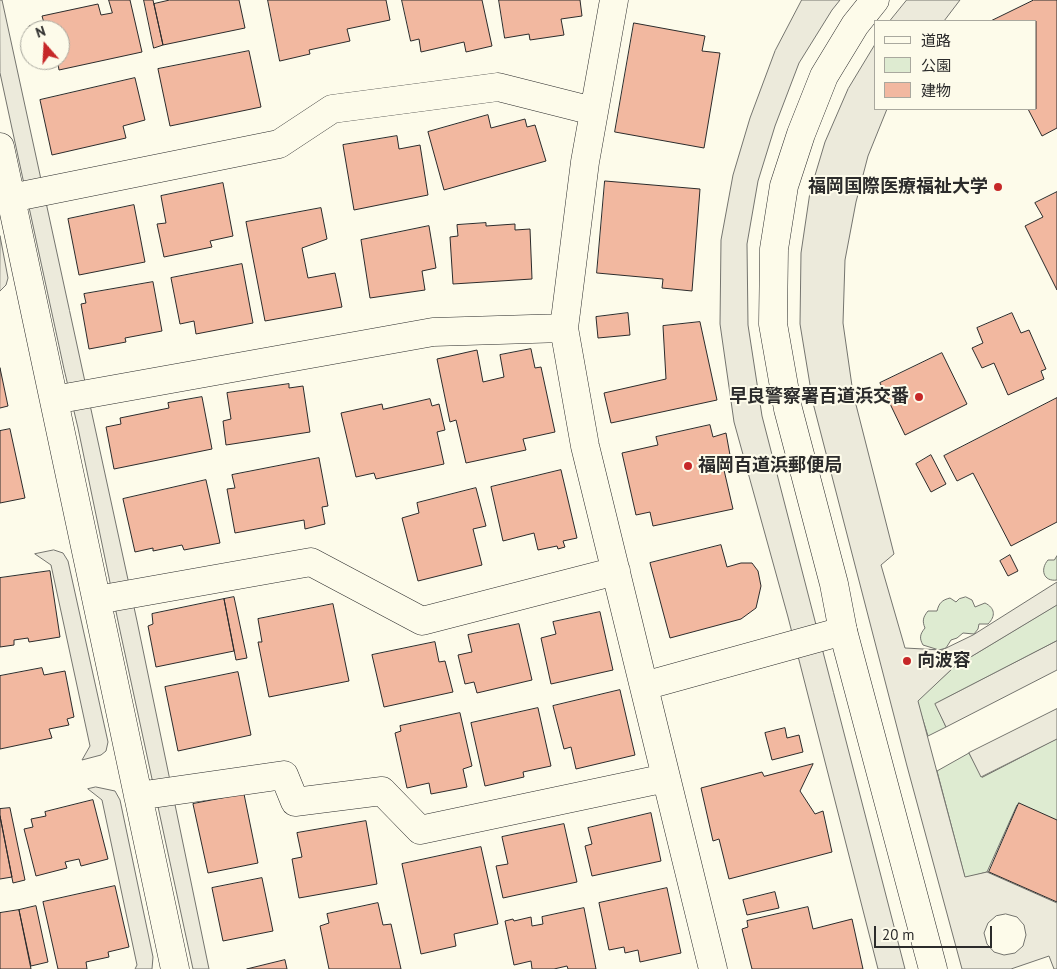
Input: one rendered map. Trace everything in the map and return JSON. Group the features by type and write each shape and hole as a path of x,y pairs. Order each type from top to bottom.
{"street":[{"path":"614,0 585,162 564,328 584,446 713,969"},
{"path":"875,0 855,25 824,76 800,134 784,186 774,249 773,324 788,410 834,584 843,631 932,969"},
{"path":"10,198 279,144 332,109 498,87 593,111"},
{"path":"0,147 175,969"},
{"path":"54,400 433,332 564,328"},
{"path":"97,600 311,562 422,621 616,571"},
{"path":"644,686 843,631"},
{"path":"138,796 284,775 294,802 382,791 420,830 666,778"}],"green space":[{"path":"1057,556 1057,580 1052,580 1044,574 1044,567 1048,560 1054,560"},
{"path":"966,597 972,600 975,607 985,603 991,607 993,615 991,621 988,624 979,624 974,634 963,633 951,640 946,648 939,650 923,645 921,636 925,628 923,621 928,611 937,611 941,602 947,599 950,598 956,602"},
{"path":"1057,605 1057,641 936,704 946,727 928,736 917,701 954,667"},
{"path":"1057,739 1057,822 1017,805 987,872 965,878 937,771 969,753 982,777"}],"shaded area":[{"path":"0,0 2,0 137,621 209,969 193,969 119,626 78,428 0,73"},
{"path":"802,0 840,0 799,63 775,126 758,181 747,244 748,325 762,416 905,969 878,969 788,617 734,422 720,324 721,240 733,175 750,118 775,51"},
{"path":"907,0 960,0 945,20 891,20"},
{"path":"874,46 874,110 887,110 868,156 856,202 845,260 843,323 853,393 894,554 881,565 905,648 942,650 973,635 1057,582 1057,605 954,667 918,701 965,877 987,872 1057,903 1057,969 1054,969 1049,956 1011,969 962,969 907,766 813,403 800,324 801,253 810,192 825,142 848,89","holes":["1006,914 1017,917 1024,925 1026,935 1023,946 1015,953 1004,955 994,952 987,944 984,933 988,923 996,916"]},
{"path":"0,236 8,278 6,285 0,291"},
{"path":"54,550 63,553 68,561 108,742 106,751 101,755 82,760 90,746 51,565 35,554"},
{"path":"1057,641 1057,670 946,727 935,704"},
{"path":"1057,709 1057,739 981,777 969,753"},
{"path":"96,787 115,791 120,800 153,957 152,969 135,969 137,965 102,800 88,789"}],"building":[{"path":"109,0 130,0 142,52 70,68 70,20 43,20 42,16 98,4 101,15 112,13"},
{"path":"144,0 153,0 163,45 154,48"},
{"path":"170,0 239,0 245,28 163,45 154,4"},
{"path":"268,0 386,0 390,20 347,29 350,41 309,50 310,54 280,61"},
{"path":"402,0 482,0 492,46 466,52 464,42 421,52 419,39 411,41"},
{"path":"499,0 580,0 582,16 561,19 564,35 530,40 529,34 505,38"},
{"path":"1034,0 1057,0 1057,128 1042,136 1029,110 1037,110 1037,20 993,20"},
{"path":"634,23 705,36 702,51 720,53 704,148 615,132"},
{"path":"249,51 261,107 170,126 158,69"},
{"path":"135,78 145,120 123,126 126,138 52,155 40,100"},
{"path":"488,115 491,128 525,119 527,127 535,125 546,161 444,190 428,132"},
{"path":"397,136 399,149 420,145 428,195 354,210 343,145"},
{"path":"605,181 700,189 692,291 662,288 663,279 597,273"},
{"path":"223,183 233,236 210,241 212,247 164,257 157,224 166,223 161,196"},
{"path":"1057,192 1057,290 1025,226 1043,217 1035,203"},
{"path":"134,205 145,262 79,275 68,219"},
{"path":"321,208 327,239 302,248 308,278 335,273 342,307 265,321 246,222"},
{"path":"486,223 486,226 515,224 515,230 530,229 532,279 453,284 450,237 458,236 457,225"},
{"path":"429,226 436,268 422,271 425,290 370,298 361,240"},
{"path":"242,264 253,323 196,334 194,321 180,324 171,278"},
{"path":"153,282 162,331 125,338 126,342 89,349 81,304 86,303 84,294"},
{"path":"628,313 630,335 598,338 596,317"},
{"path":"1012,313 1021,333 1029,330 1046,369 1041,371 1044,379 1008,395 994,363 982,368 972,348 983,343 977,328"},
{"path":"700,322 717,400 611,423 604,393 666,379 663,326"},
{"path":"531,349 535,368 541,367 555,432 523,439 526,450 466,463 456,420 450,422 437,359 477,350 483,382 504,377 500,355"},
{"path":"942,353 967,404 905,435 880,383"},
{"path":"0,368 8,406 0,408"},
{"path":"289,384 289,388 303,386 310,432 226,445 223,421 231,419 227,393"},
{"path":"202,397 212,449 114,469 106,427 121,424 120,418 169,408 168,403"},
{"path":"1057,398 1057,522 1011,546 973,473 957,481 944,456"},
{"path":"430,399 432,406 439,404 445,430 437,432 444,464 376,479 374,473 356,477 341,413 382,404 383,409"},
{"path":"710,425 713,437 726,433 730,455 721,457 733,509 653,526 650,512 636,515 622,453 658,445 656,437"},
{"path":"10,429 25,498 0,503 0,431"},
{"path":"931,455 946,484 931,492 916,464"},
{"path":"319,458 328,506 322,507 325,524 305,529 304,520 235,533 227,489 235,488 232,475"},
{"path":"561,470 577,538 563,541 565,547 558,549 557,546 538,550 534,533 503,541 491,487"},
{"path":"206,480 220,543 184,550 182,545 153,551 153,548 135,552 123,499"},
{"path":"476,488 486,526 473,529 482,565 418,581 402,518 419,513 417,503"},
{"path":"721,545 727,567 741,563 752,563 758,571 761,586 756,608 741,619 670,638 650,563"},
{"path":"1010,555 1018,571 1008,576 1000,561"},
{"path":"50,571 60,637 29,642 28,638 14,640 14,645 0,647 0,578"},
{"path":"234,597 247,658 236,660 224,599"},
{"path":"224,599 234,651 156,667 148,626 153,624 152,614"},
{"path":"333,604 349,681 269,697 258,642 262,642 258,619"},
{"path":"600,612 613,670 551,684 541,638 556,634 553,622"},
{"path":"519,624 532,680 477,693 474,682 465,684 458,655 472,652 468,635"},
{"path":"435,642 439,662 445,661 453,692 384,707 372,655"},
{"path":"42,668 44,675 65,671 74,717 67,719 69,725 49,729 52,738 0,749 0,676"},
{"path":"238,672 251,735 178,751 165,687"},
{"path":"620,690 635,755 576,769 571,747 564,749 553,706"},
{"path":"538,708 551,766 523,772 524,777 485,786 471,723"},
{"path":"460,713 472,766 463,769 467,787 431,794 429,783 407,788 395,733 401,731 400,726"},
{"path":"785,728 787,738 799,735 803,752 772,760 765,733"},
{"path":"813,764 800,791 815,814 823,811 832,852 729,879 719,839 713,841 701,788 762,772 764,776"},
{"path":"244,794 258,863 208,873 193,804"},
{"path":"93,800 108,859 81,866 79,859 65,862 67,868 36,876 24,829 33,827 31,819 46,816 45,812"},
{"path":"1019,803 1057,820 1057,902 989,872"},
{"path":"10,808 25,880 13,883 0,816 0,809"},
{"path":"651,813 661,861 592,876 585,846 592,844 588,828"},
{"path":"0,816 12,877 0,879"},
{"path":"366,821 377,884 299,898 292,859 302,857 297,833"},
{"path":"564,824 577,882 503,898 496,866 508,864 502,837"},
{"path":"481,847 498,924 454,934 456,946 421,954 402,864"},
{"path":"262,878 273,931 223,941 212,888"},
{"path":"115,886 129,947 108,952 109,957 86,962 87,969 58,969 43,902"},
{"path":"667,888 681,953 640,962 638,950 625,953 624,947 609,950 599,903"},
{"path":"775,892 779,908 747,915 743,900"},
{"path":"378,903 383,925 391,924 401,969 329,969 320,926 329,923 327,914"},
{"path":"36,906 48,962 31,966 19,910"},
{"path":"808,907 813,929 852,919 863,969 752,969 742,929 748,927 747,921"},
{"path":"584,908 596,969 568,969 567,966 554,969 532,969 531,961 514,965 505,921 531,917 532,926 543,924 542,917"},
{"path":"19,910 31,969 0,969 0,913"},
{"path":"285,960 287,969 247,969"}],"place":[{"name":"福岡国際医療福祉大学","path":"998,187"},
{"name":"早良警察署百道浜交番","path":"919,397"},
{"name":"福岡百道浜郵便局","path":"688,466"},
{"name":"向波容","path":"907,661"}]}
